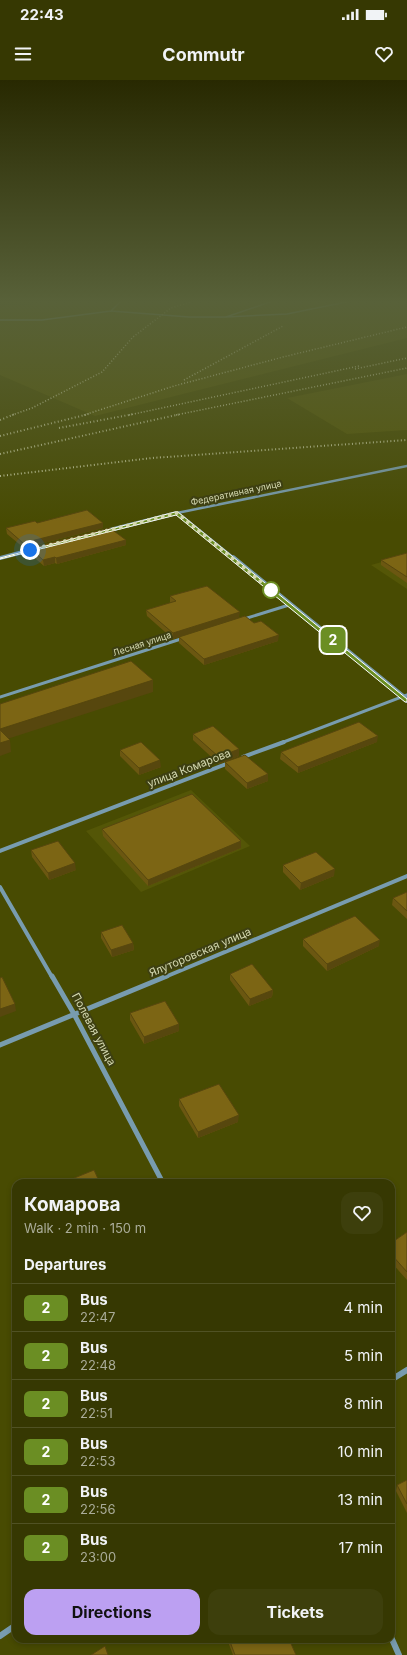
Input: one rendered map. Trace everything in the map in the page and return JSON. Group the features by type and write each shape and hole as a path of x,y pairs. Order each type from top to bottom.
{"street":[{"name":"Федеративная улица","path":"99,532 177,513 407,466"},
{"path":"177,513 405,696 407,700"},
{"path":"0,558 46,546"},
{"path":"238,621 289,604"},
{"name":"Лесная улица","path":"0,697 186,637"},
{"name":"улица Комарова","path":"238,759 405,696"},
{"name":"улица Комарова","path":"0,851 231,762"},
{"name":"Ялуторовская улица","path":"0,1045 407,876"},
{"name":"Полевая улица","path":"0,887 74,1014 161,1179"},
{"path":"395,1378 407,1370"},
{"path":"0,1636 12,1628"},
{"path":"394,1643 400,1655"}],"shaded area":[{"path":"1,376 257,376 95,416"},
{"path":"400,376 407,376 407,430 347,434 287,398"},
{"path":"407,555 407,589 371,565"},
{"path":"191,790 250,846 141,892 86,831"}],"building":[{"path":"87,510 103,523 23,543 6,528 35,521 37,523"},
{"path":"110,528 126,540 43,560 30,548"},
{"path":"407,553 407,577 381,560"},
{"path":"207,586 240,612 173,633 146,610 176,601 170,596"},
{"path":"245,616 254,623 261,621 279,635 204,659 179,637"},
{"path":"131,661 153,680 0,729 0,704"},
{"path":"359,722 378,736 298,767 281,752"},
{"path":"213,726 239,749 219,757 193,734"},
{"path":"0,730 10,740 0,743"},
{"path":"141,742 160,760 139,768 120,750"},
{"path":"245,755 268,774 247,783 225,762"},
{"path":"192,794 241,841 148,880 102,829"},
{"path":"58,841 75,863 48,873 31,850"},
{"path":"316,852 335,869 301,883 283,865"},
{"path":"407,892 407,911 393,898"},
{"path":"355,916 380,940 327,964 303,939"},
{"path":"122,925 133,943 111,950 101,932"},
{"path":"252,964 273,990 250,999 230,974"},
{"path":"2,977 15,1004 0,1009 0,978"},
{"path":"165,1001 179,1024 144,1037 130,1013"},
{"path":"219,1084 239,1115 198,1132 179,1099"},
{"path":"94,1170 98,1179 72,1179"},
{"path":"407,1232 407,1272 395,1258 395,1240"},
{"path":"407,1480 407,1504 397,1485"},
{"path":"230,1643 291,1643 296,1655 235,1655"},
{"path":"105,1646 108,1655 91,1655"}],"railway":[{"path":"12,415 32,408 95,376"},
{"path":"184,380 192,376"},
{"path":"84,415 174,386 213,376"},
{"path":"132,414 314,376"},
{"path":"176,415 370,376"},
{"path":"0,420 15,414"},
{"path":"0,436 89,414"},
{"path":"59,428 132,414"},
{"path":"0,454 181,414"},
{"path":"0,476 152,458 407,440"}],"bus line":[{"name":"2","path":"0,558 177,513 407,700"}],"route":[{"path":"30,550 177,513 271,590"}]}
